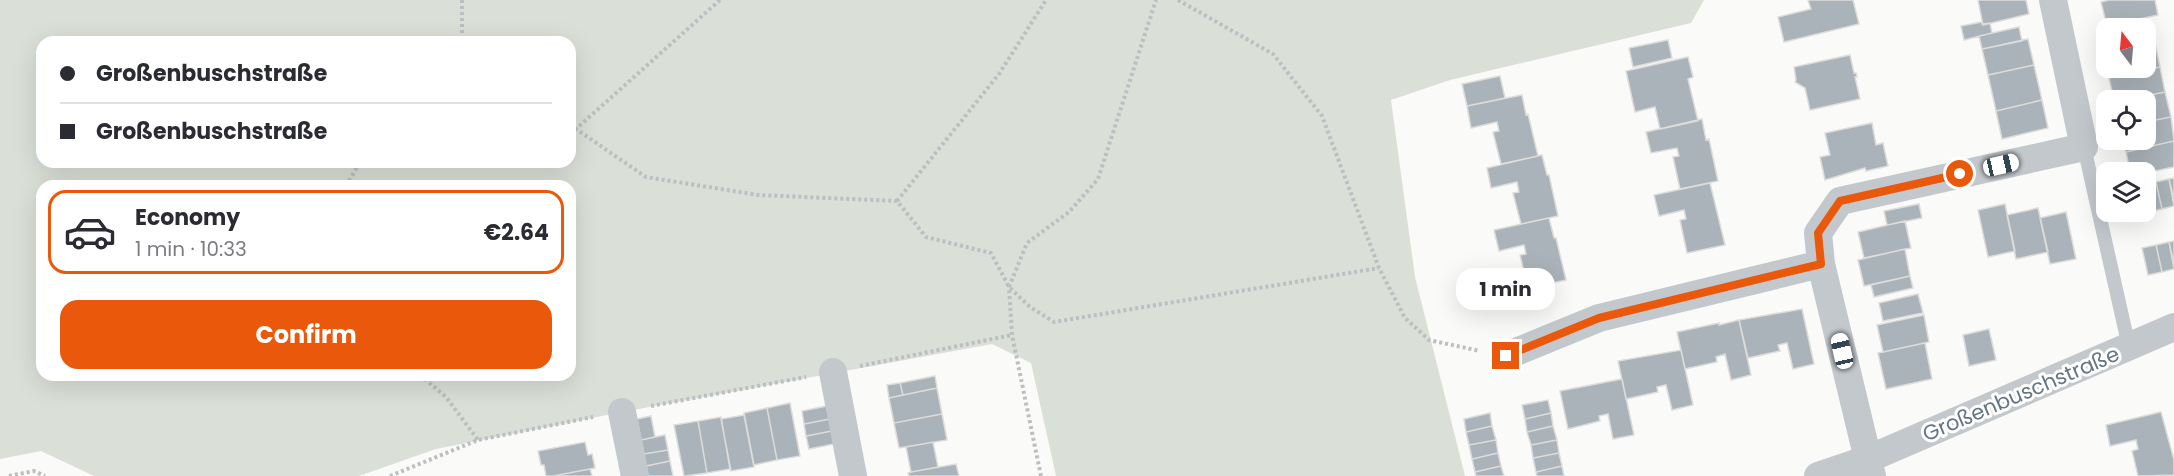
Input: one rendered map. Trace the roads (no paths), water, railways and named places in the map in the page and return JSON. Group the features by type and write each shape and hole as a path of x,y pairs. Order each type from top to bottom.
{"street":[{"path":"1870,468 1821,264 1818,233 1840,201 2084,147 2053,0"},
{"path":"1506,356 1599,318 1821,264"},
{"name":"Großenbuschstraße","path":"1818,476 1870,468 2129,348 2173,332"},
{"path":"833,372 853,476"},
{"path":"622,412 635,476"}],"lane":[{"path":"2084,147 2129,348"}]}
